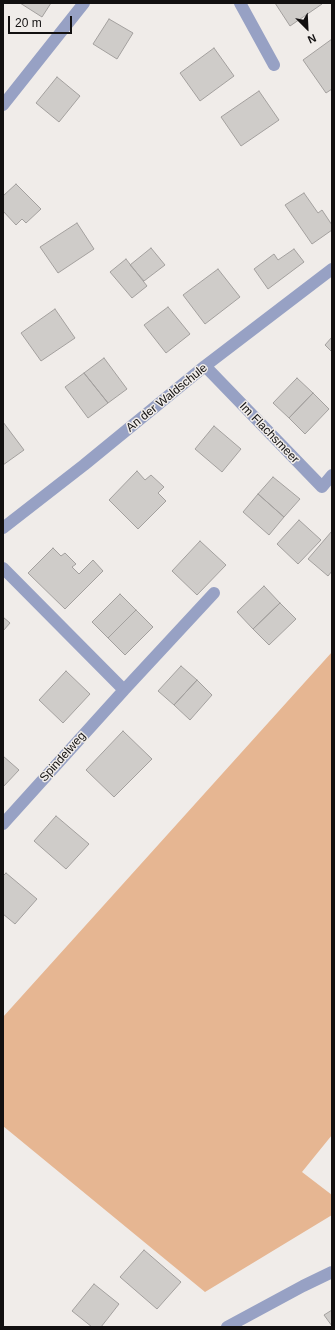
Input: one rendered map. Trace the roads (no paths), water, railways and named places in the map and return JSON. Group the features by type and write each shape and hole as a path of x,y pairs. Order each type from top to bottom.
{"street":[{"path":"3,105 84,3"},
{"path":"240,3 274,65"},
{"name":"An der Waldschule","path":"3,528 84,465 206,366 332,269"},
{"name":"Im Flachsmeer","path":"206,366 322,487 332,475"},
{"path":"3,568 124,690"},
{"name":"Spindelweg","path":"3,824 214,593"},
{"path":"228,1327 332,1272"}]}
